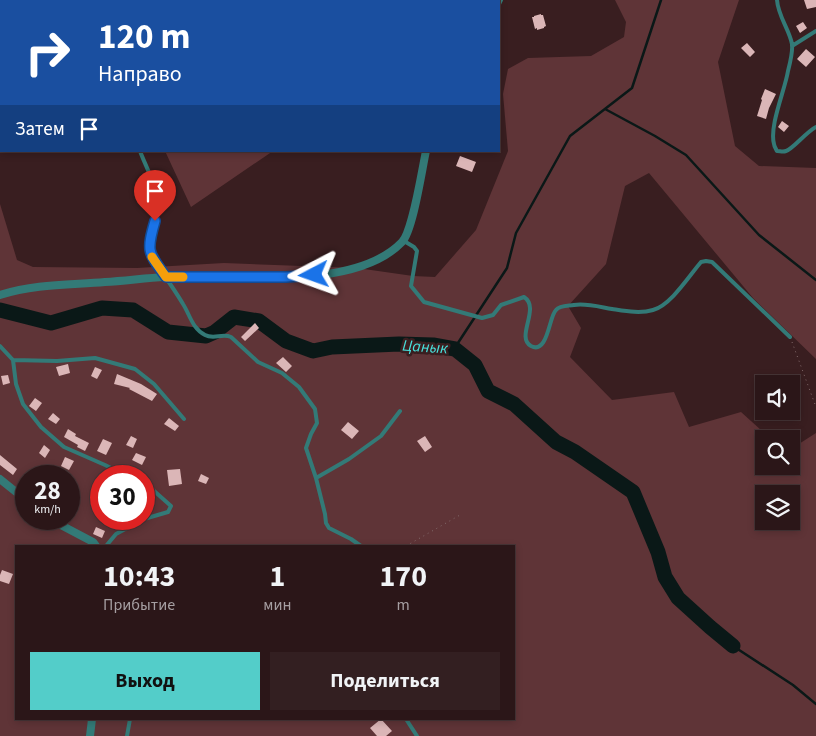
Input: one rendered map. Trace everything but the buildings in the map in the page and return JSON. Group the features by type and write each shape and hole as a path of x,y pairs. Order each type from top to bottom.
{"street":[{"path":"0,294 46,285 166,277 286,277 328,274 357,268 384,258 404,241 412,221 426,152"},
{"path":"0,479 15,491"},
{"path":"69,530 95,545"},
{"path":"90,736 92,720"}],"lane":[{"path":"777,0 792,46 788,73 773,132 774,145 777,151 784,152 789,150 816,127"},
{"path":"792,46 816,31"},
{"path":"140,152 156,192 159,207 150,236 150,255 184,306 192,324 206,336 214,337 226,334 231,337 258,362 282,373 299,388 310,402 315,409 317,423 306,448 316,478 326,523 329,528 360,545"},
{"path":"404,241 417,251 410,286 424,302 482,318 493,315 501,305 524,298 529,300 531,305 526,340 529,345 534,347 540,345 546,339 554,311 559,307 579,304 635,312 654,310 669,302 701,262 706,261 712,262 790,337"},
{"path":"0,346 13,360 16,384 22,404 41,427 64,447 105,465"},
{"path":"13,360 57,361 95,358 135,369 154,384 184,420"},
{"path":"316,478 349,459 381,436 400,411"},
{"path":"155,492 171,506 168,512 155,516"},
{"path":"107,545 116,534 123,530"},
{"path":"127,736 130,720"},
{"path":"407,720 417,736"}],"path":[{"path":"790,337 816,407"},
{"path":"408,545 460,515"}],"shaded area":[{"path":"615,0 739,0 718,62 735,146 759,166 816,168 816,359 753,298 649,173 625,186 606,264 568,306 581,328 570,357 612,400 674,392 689,427 741,412 761,430 755,430 755,475 800,475 800,443 816,433 816,736 0,736 0,204 17,260 33,267 137,268 224,263 357,268 413,276 435,277 476,230 508,151 503,94 508,69 528,58 591,56 624,37 626,22"},
{"path":"165,152 272,152 191,207"}],"waterway":[{"path":"454,349 507,268 516,233 570,136 632,88 661,0"},
{"path":"605,109 686,155 759,235 816,280"},
{"name":"Цанык","path":"0,310 51,323 102,308 133,310 168,332 206,336 215,332 234,317 259,321 286,341 313,351 332,347 399,344 433,345 455,349 475,365 488,391 514,404 556,442 575,452 633,492 658,552 665,577 678,598 733,646"},
{"path":"733,646 793,685 816,704"}],"slow traffic":[{"path":"152,257 166,277 183,277"}],"route":[{"path":"155,221 150,236 150,255 166,277 286,277 314,275"}]}
